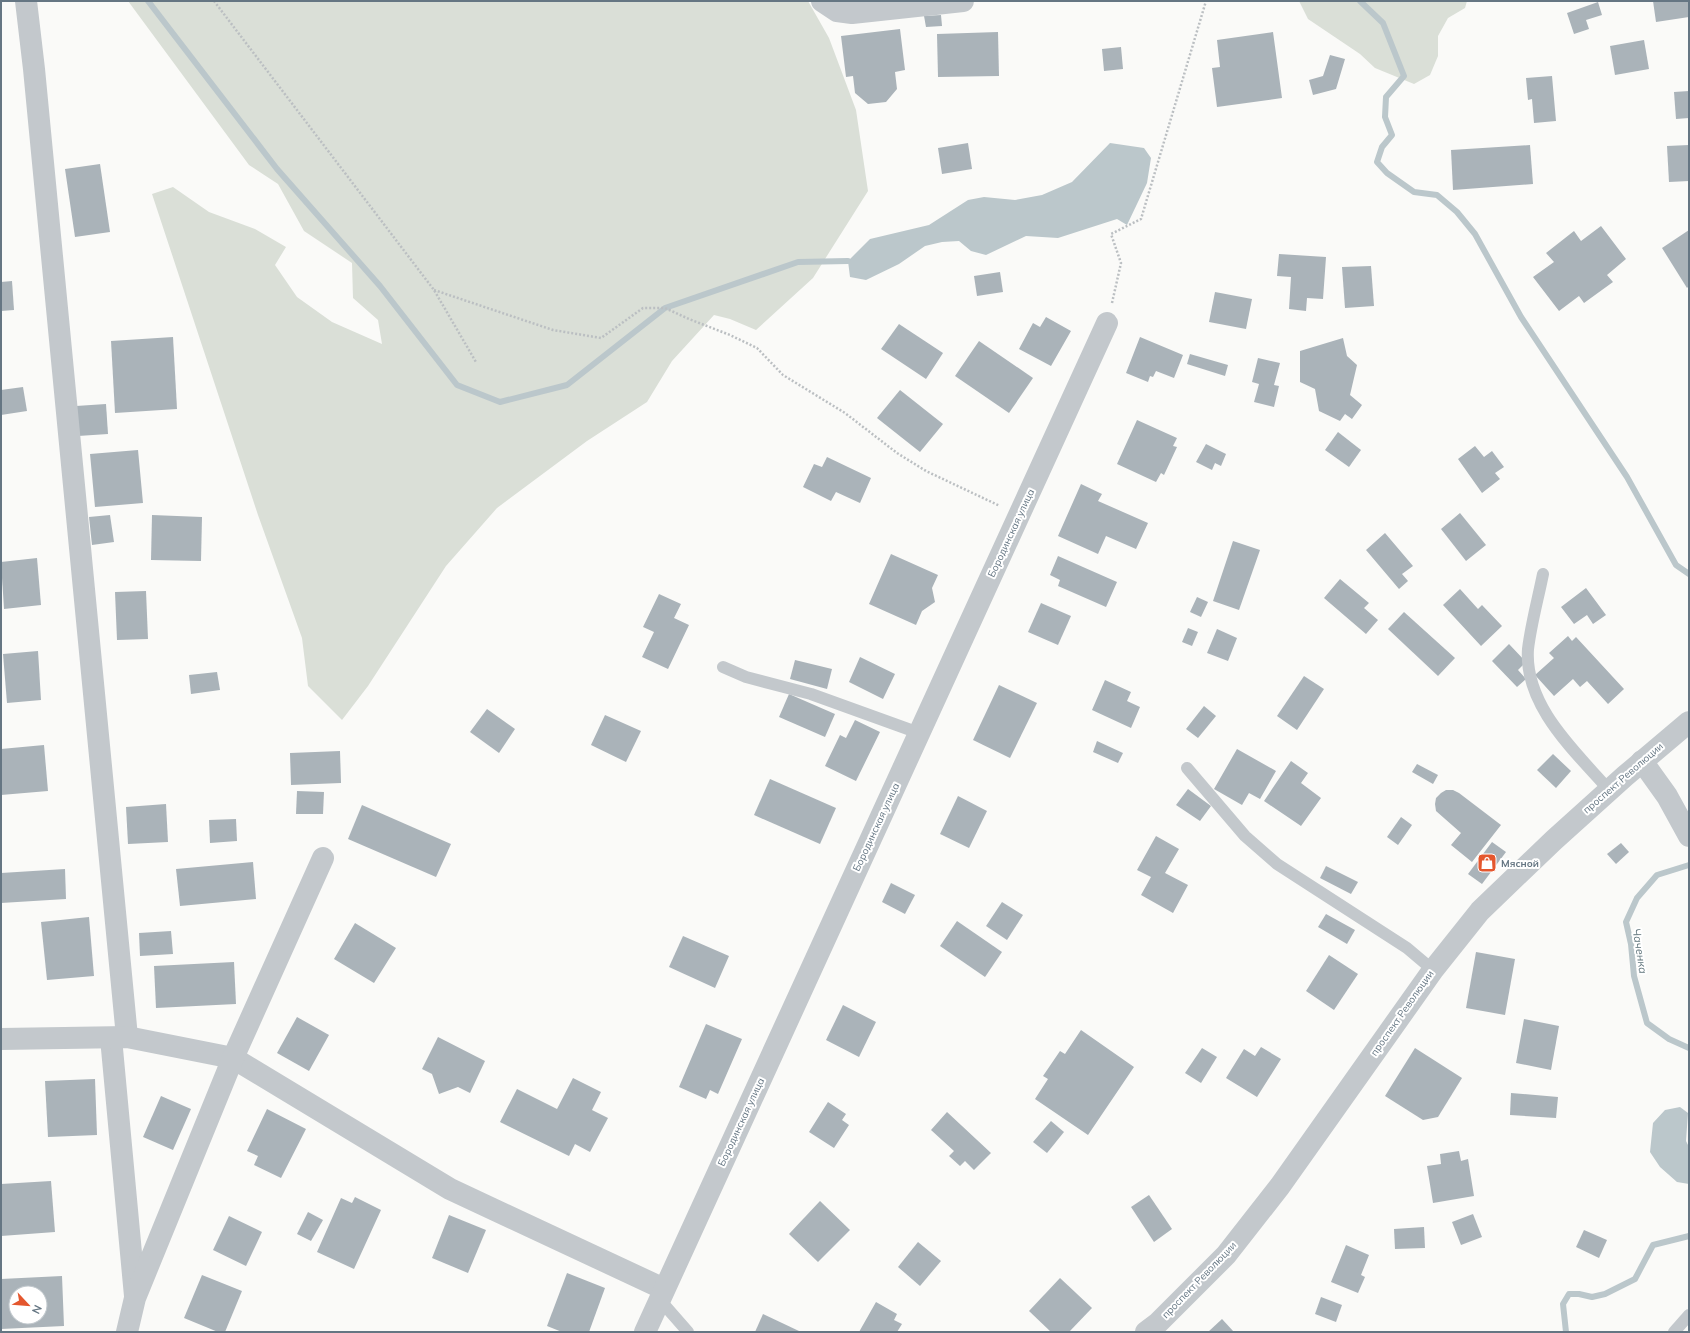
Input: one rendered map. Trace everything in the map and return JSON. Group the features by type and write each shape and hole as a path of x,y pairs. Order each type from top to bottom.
{"street":[{"path":"26,1 34,69 119,1037 135,1298"},
{"path":"822,1 837,11 852,13 963,1"},
{"name":"Бородинская улица","path":"645,1332 1107,323"},
{"name":"проспект Революции","path":"1146,1332 1158,1323 1226,1255 1280,1186 1433,970 1480,911 1523,869 1609,790 1689,722"},
{"path":"1642,761 1667,796 1689,836"},
{"path":"127,1332 135,1298 233,1058 323,858"},
{"path":"1,1039 119,1037 233,1058 450,1189 662,1294"}],"lane":[{"path":"1543,574 1528,650 1531,679 1543,708 1559,733 1609,790"},
{"path":"723,667 746,677 810,694 920,733"},
{"path":"1187,768 1245,836 1277,864 1407,948 1433,970"},
{"path":"662,1294 688,1332"},
{"path":"1674,1332 1689,1315"}],"path":[{"path":"214,1 434,290 476,362"},
{"path":"1107,323 1121,264 1111,234 1142,219 1206,1"},
{"path":"434,290 553,330 601,338 643,308 665,308 757,348 783,375 845,413 897,453 926,471 1020,514"}],"shaded area":[{"path":"128,1 808,1 829,38 856,110 868,191 813,278 756,330 730,319 714,315 672,361 647,402 587,441 497,508 446,566 368,686 342,720 308,686 302,638 258,515 152,194 173,187 209,212 255,229 286,247 275,265 297,297 332,322 382,344 378,320 353,298 352,263 304,231 278,184 249,165"},
{"path":"1299,1 1467,1 1465,8 1448,18 1438,36 1438,56 1430,75 1414,84 1375,68 1360,54 1308,19"},
{"path":"1110,143 1144,148 1151,158 1147,183 1127,225 1117,219 1058,238 1026,236 986,255 971,251 959,241 942,242 925,246 899,264 866,280 850,277 848,261 870,239 929,225 968,200 984,197 1015,200 1042,195 1072,182"},
{"path":"1680,1107 1688,1113 1686,1141 1689,1147 1689,1184 1677,1182 1660,1167 1650,1152 1653,1123 1665,1110"}],"building":[{"path":"1653,1 1689,1 1689,17 1656,22"},
{"path":"1598,2 1602,15 1586,20 1589,29 1574,34 1567,13"},
{"path":"941,15 942,26 926,27 924,16"},
{"path":"900,29 905,70 895,72 897,89 886,102 868,104 855,93 853,76 846,77 841,36"},
{"path":"998,32 999,76 938,77 937,34"},
{"path":"1273,32 1282,98 1217,107 1212,68 1220,67 1217,40"},
{"path":"1644,40 1649,69 1615,75 1610,46"},
{"path":"1121,47 1123,69 1104,71 1102,49"},
{"path":"1330,55 1345,59 1336,89 1313,95 1309,80 1323,76"},
{"path":"1552,76 1556,121 1534,123 1532,99 1528,100 1526,78"},
{"path":"1689,91 1689,118 1676,119 1674,92"},
{"path":"968,143 972,169 942,174 938,148"},
{"path":"1530,145 1533,184 1453,190 1451,150"},
{"path":"1689,145 1689,181 1669,182 1667,146"},
{"path":"100,164 110,232 75,237 65,169"},
{"path":"1601,226 1626,259 1607,275 1613,282 1584,303 1579,296 1559,311 1533,277 1554,262 1546,253 1574,231 1581,241"},
{"path":"1689,230 1689,286 1687,288 1662,248"},
{"path":"1279,254 1326,257 1323,299 1307,298 1306,311 1289,309 1291,277 1277,276"},
{"path":"1371,266 1374,306 1345,308 1342,267"},
{"path":"1000,272 1003,292 977,296 974,276"},
{"path":"12,281 14,310 1,311 1,282"},
{"path":"1215,292 1252,299 1246,329 1209,322"},
{"path":"1046,317 1071,331 1051,366 1019,349 1033,323 1040,327"},
{"path":"899,324 943,353 926,379 881,349"},
{"path":"173,337 177,409 115,413 111,341"},
{"path":"1140,337 1183,355 1174,378 1156,371 1153,377 1150,376 1148,382 1126,373"},
{"path":"1343,338 1347,356 1357,365 1350,395 1362,405 1352,419 1345,414 1340,421 1319,411 1315,389 1300,382 1300,351"},
{"path":"979,341 1033,378 1009,413 955,376"},
{"path":"1190,354 1228,365 1225,376 1187,364"},
{"path":"1258,358 1280,363 1274,385 1279,386 1274,407 1254,402 1259,384 1252,382"},
{"path":"23,387 27,411 1,415 1,390"},
{"path":"900,390 943,424 920,452 877,418"},
{"path":"106,404 108,434 78,436 76,406"},
{"path":"1137,420 1177,438 1173,446 1177,447 1164,475 1161,473 1156,482 1117,464"},
{"path":"1338,432 1361,450 1349,467 1325,450"},
{"path":"1206,444 1226,454 1221,466 1215,463 1212,470 1196,462"},
{"path":"1475,446 1484,457 1492,451 1504,467 1495,473 1500,479 1482,493 1458,459"},
{"path":"138,450 143,503 95,507 90,454"},
{"path":"827,457 871,478 860,503 836,492 831,501 803,487 814,464 822,467"},
{"path":"1081,484 1102,494 1098,501 1148,523 1136,549 1106,536 1098,554 1058,536"},
{"path":"1460,513 1486,545 1466,561 1441,529"},
{"path":"110,515 114,542 92,545 89,517"},
{"path":"152,515 202,517 201,561 151,560"},
{"path":"1385,533 1413,566 1402,574 1408,581 1399,589 1366,550"},
{"path":"1233,541 1260,550 1239,610 1213,601"},
{"path":"891,554 938,575 932,588 935,602 922,611 916,625 869,604"},
{"path":"1058,556 1117,582 1106,607 1058,586 1060,580 1050,575"},
{"path":"37,558 41,605 4,609 1,562"},
{"path":"1340,579 1369,603 1364,608 1378,620 1366,634 1324,598"},
{"path":"1586,588 1606,615 1593,624 1587,615 1574,624 1561,607"},
{"path":"1460,589 1478,609 1482,605 1502,626 1481,646 1443,605"},
{"path":"146,591 148,639 117,640 115,592"},
{"path":"659,594 681,604 674,618 689,625 668,669 642,657 654,632 643,627"},
{"path":"1197,597 1208,602 1201,617 1190,612"},
{"path":"1041,603 1071,616 1058,645 1028,632"},
{"path":"1404,612 1455,658 1438,676 1388,629"},
{"path":"1188,628 1198,632 1192,646 1182,642"},
{"path":"1217,629 1237,638 1228,661 1207,653"},
{"path":"1568,636 1572,641 1576,637 1624,689 1608,704 1587,681 1580,687 1573,679 1554,696 1535,675 1554,658 1549,653"},
{"path":"1509,644 1526,662 1518,670 1526,679 1517,687 1492,661"},
{"path":"38,651 41,700 7,703 3,654"},
{"path":"860,657 895,674 883,699 849,682"},
{"path":"795,660 832,669 827,689 790,679"},
{"path":"217,672 220,690 191,694 189,675"},
{"path":"1304,676 1324,689 1297,730 1277,716"},
{"path":"1105,680 1131,692 1127,701 1140,707 1131,728 1092,710"},
{"path":"999,685 1037,703 1010,758 973,740"},
{"path":"789,694 835,714 825,737 779,717"},
{"path":"1204,706 1216,716 1198,738 1186,729"},
{"path":"487,709 515,729 499,753 470,732"},
{"path":"605,715 641,731 626,762 591,745"},
{"path":"855,720 880,732 856,781 825,766 840,735 846,738"},
{"path":"1097,741 1123,753 1118,763 1093,752"},
{"path":"44,745 48,791 1,795 1,749"},
{"path":"1237,749 1276,771 1260,799 1249,793 1242,805 1214,789"},
{"path":"340,751 341,783 291,785 290,753"},
{"path":"1553,754 1571,771 1556,788 1537,770"},
{"path":"1291,761 1308,773 1301,783 1321,798 1301,826 1264,801"},
{"path":"1417,764 1438,775 1433,784 1412,772"},
{"path":"770,779 836,808 820,844 754,815"},
{"path":"1188,789 1211,806 1200,821 1176,805"},
{"path":"1446,790 1453,790 1459,793 1501,825 1472,862 1451,845 1461,833 1436,811 1436,798"},
{"path":"297,791 324,792 323,814 296,814"},
{"path":"958,796 987,811 969,848 940,834"},
{"path":"166,804 168,842 128,844 126,807"},
{"path":"362,805 451,844 436,877 348,839"},
{"path":"1401,817 1412,825 1398,845 1387,837"},
{"path":"236,819 237,841 210,843 209,820"},
{"path":"1156,836 1179,849 1165,873 1188,885 1173,913 1141,895 1151,877 1137,870"},
{"name":"Мясной","path":"1492,842 1506,852 1482,884 1468,874"},
{"path":"1621,843 1629,852 1616,864 1607,854"},
{"path":"253,862 256,899 180,906 176,869"},
{"path":"1326,866 1358,882 1351,894 1320,878"},
{"path":"65,869 66,899 1,903 1,873"},
{"path":"891,883 915,895 905,914 882,902"},
{"path":"1002,902 1023,915 1007,940 986,926"},
{"path":"1326,914 1355,930 1347,944 1318,927"},
{"path":"89,917 94,976 47,980 41,922"},
{"path":"957,921 1002,952 985,977 940,946"},
{"path":"355,923 396,948 374,983 334,959"},
{"path":"171,931 173,954 140,956 139,933"},
{"path":"683,936 729,956 715,988 669,967"},
{"path":"1476,952 1515,959 1505,1015 1466,1008"},
{"path":"1329,955 1358,974 1334,1010 1306,991"},
{"path":"234,962 236,1004 156,1008 154,966"},
{"path":"843,1005 876,1022 859,1057 826,1040"},
{"path":"297,1017 329,1035 309,1071 277,1053"},
{"path":"1524,1019 1559,1026 1551,1070 1516,1063"},
{"path":"706,1024 742,1039 718,1094 710,1090 706,1099 679,1087"},
{"path":"1081,1030 1134,1067 1088,1135 1035,1099 1048,1079 1043,1076 1060,1051 1065,1054"},
{"path":"438,1037 485,1061 470,1093 458,1087 439,1094 432,1074 422,1069"},
{"path":"1261,1047 1281,1059 1257,1097 1226,1078 1244,1049 1255,1056"},
{"path":"1202,1048 1217,1057 1201,1083 1185,1073"},
{"path":"1415,1048 1462,1078 1438,1117 1423,1120 1385,1096"},
{"path":"573,1078 601,1092 592,1110 608,1118 590,1152 575,1144 569,1156 500,1122 517,1089 557,1109"},
{"path":"95,1079 97,1135 48,1137 45,1081"},
{"path":"1511,1093 1558,1097 1556,1118 1510,1115"},
{"path":"161,1096 191,1109 173,1150 143,1137"},
{"path":"828,1102 846,1114 842,1120 849,1125 834,1148 809,1132"},
{"path":"267,1109 306,1129 281,1178 254,1165 258,1156 247,1151"},
{"path":"947,1112 991,1153 974,1170 965,1161 960,1166 949,1156 954,1151 931,1130"},
{"path":"1051,1121 1064,1132 1047,1153 1033,1142"},
{"path":"1459,1151 1461,1161 1468,1159 1474,1196 1433,1203 1427,1166 1441,1164 1440,1154"},
{"path":"51,1181 55,1232 1,1236 1,1184"},
{"path":"1149,1195 1172,1229 1154,1242 1131,1207"},
{"path":"355,1197 381,1210 354,1269 317,1252 341,1198 352,1203"},
{"path":"820,1201 850,1230 818,1262 789,1234"},
{"path":"308,1212 323,1220 311,1241 297,1234"},
{"path":"1473,1214 1482,1237 1461,1245 1452,1222"},
{"path":"449,1215 486,1230 468,1273 432,1258"},
{"path":"229,1216 262,1232 246,1266 213,1250"},
{"path":"1424,1227 1425,1248 1395,1249 1394,1229"},
{"path":"1584,1230 1607,1240 1599,1258 1576,1247"},
{"path":"918,1242 941,1261 920,1286 898,1267"},
{"path":"1346,1245 1369,1255 1361,1275 1365,1277 1358,1293 1331,1282"},
{"path":"567,1273 605,1288 589,1332 562,1332 547,1326"},
{"path":"202,1275 242,1291 225,1332 218,1332 184,1318"},
{"path":"62,1276 64,1326 1,1329 1,1279"},
{"path":"1060,1278 1092,1308 1069,1332 1051,1332 1029,1311"},
{"path":"1321,1297 1342,1305 1336,1322 1315,1314"},
{"path":"876,1302 897,1314 894,1320 902,1324 897,1332 859,1332"},
{"path":"763,1314 799,1331 799,1332 755,1332"},
{"path":"1222,1319 1234,1332 1208,1332"}],"waterway":[{"path":"148,1 277,169 380,286 457,385 500,402 567,385 665,308 798,262 848,261"},
{"path":"1360,1 1383,23 1404,76 1386,97 1385,117 1392,135 1382,147 1377,162 1387,173 1414,192 1437,195 1457,212 1475,234 1521,317 1627,477 1676,565 1689,574"},
{"name":"Чаченка","path":"1689,865 1657,875 1637,898 1626,922 1631,944 1634,976 1647,1023 1669,1039 1689,1048"},
{"name":"Чаченка","path":"1566,1332 1563,1304 1569,1294 1579,1294 1592,1297 1605,1294 1635,1279 1653,1245 1689,1236"}],"place":[{"name":"Мясной","path":"1487,863"}]}
